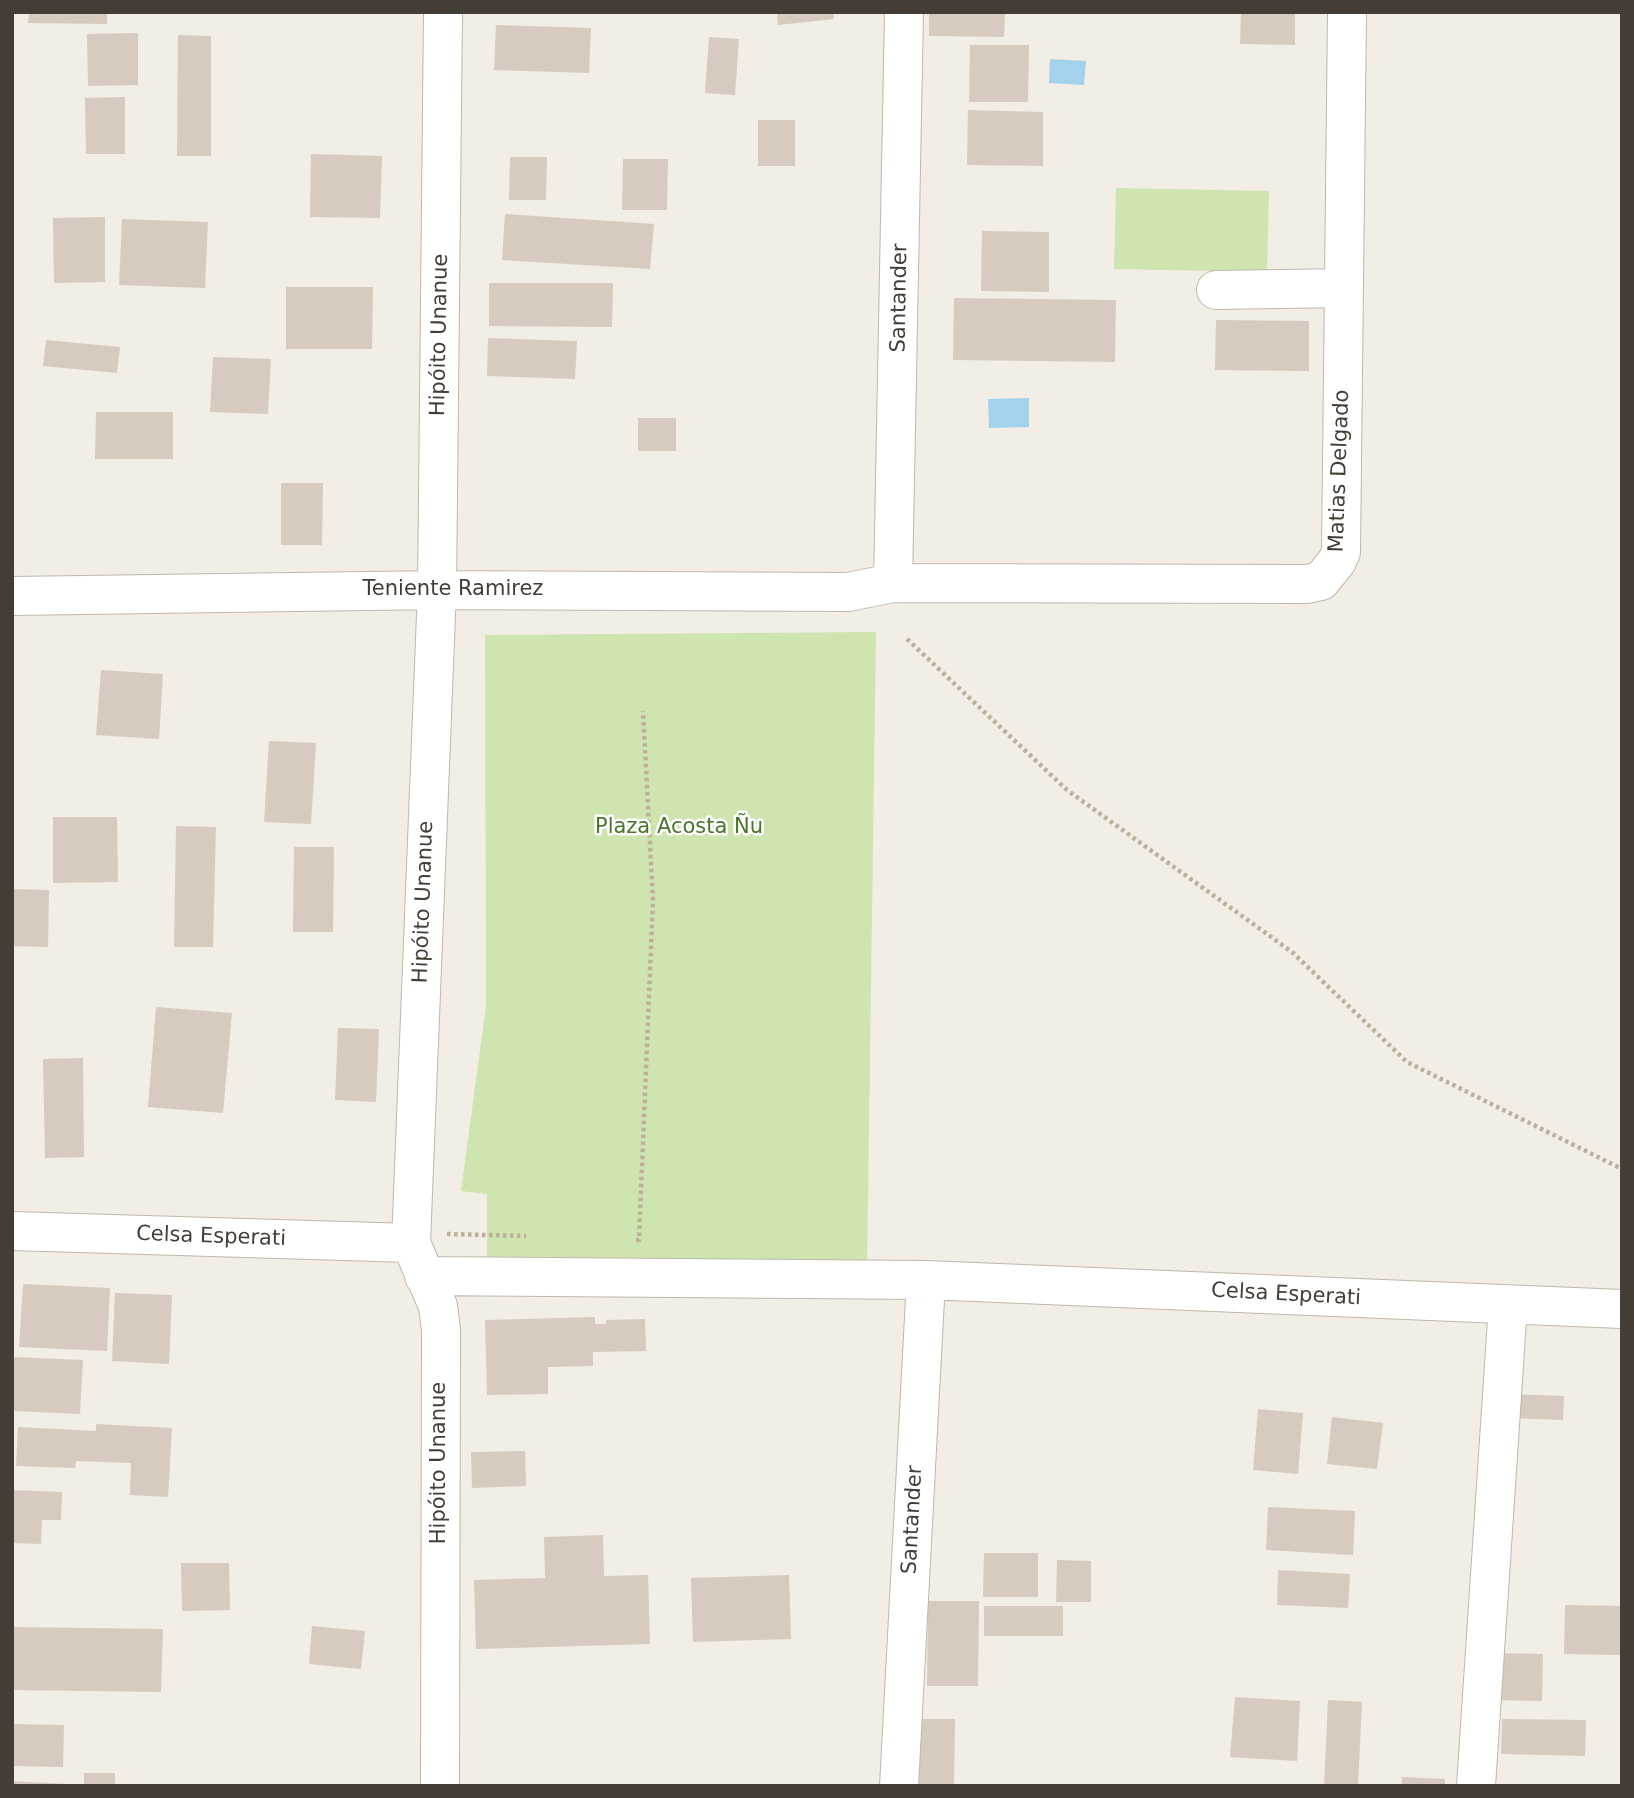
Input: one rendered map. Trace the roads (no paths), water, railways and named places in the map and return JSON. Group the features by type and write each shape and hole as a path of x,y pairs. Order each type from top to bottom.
{"street":[{"name":"Hipóito Unanue","path":"440,1786 440,1330 438,1306 426,1251 443,12"},
{"name":"Santander","path":"893,583 904,12"},
{"name":"Matias Delgado","path":"893,583 1307,584 1321,581 1337,561 1340,552 1347,12"},
{"path":"1216,290 1344,288"},
{"name":"Teniente Ramirez","path":"12,596 437,590 848,592 893,583"},
{"name":"Celsa Esperati","path":"12,1231 939,1280 1622,1309"},
{"name":"Santander","path":"899,1786 939,1280"},
{"path":"1476,1786 1508,1305"}],"water":[{"path":"1050,59 1086,61 1084,85 1049,83"},
{"path":"1029,398 1029,427 989,428 988,399"}],"park label":[{"name":"Plaza Acosta Ñu","path":"679,828"}]}
